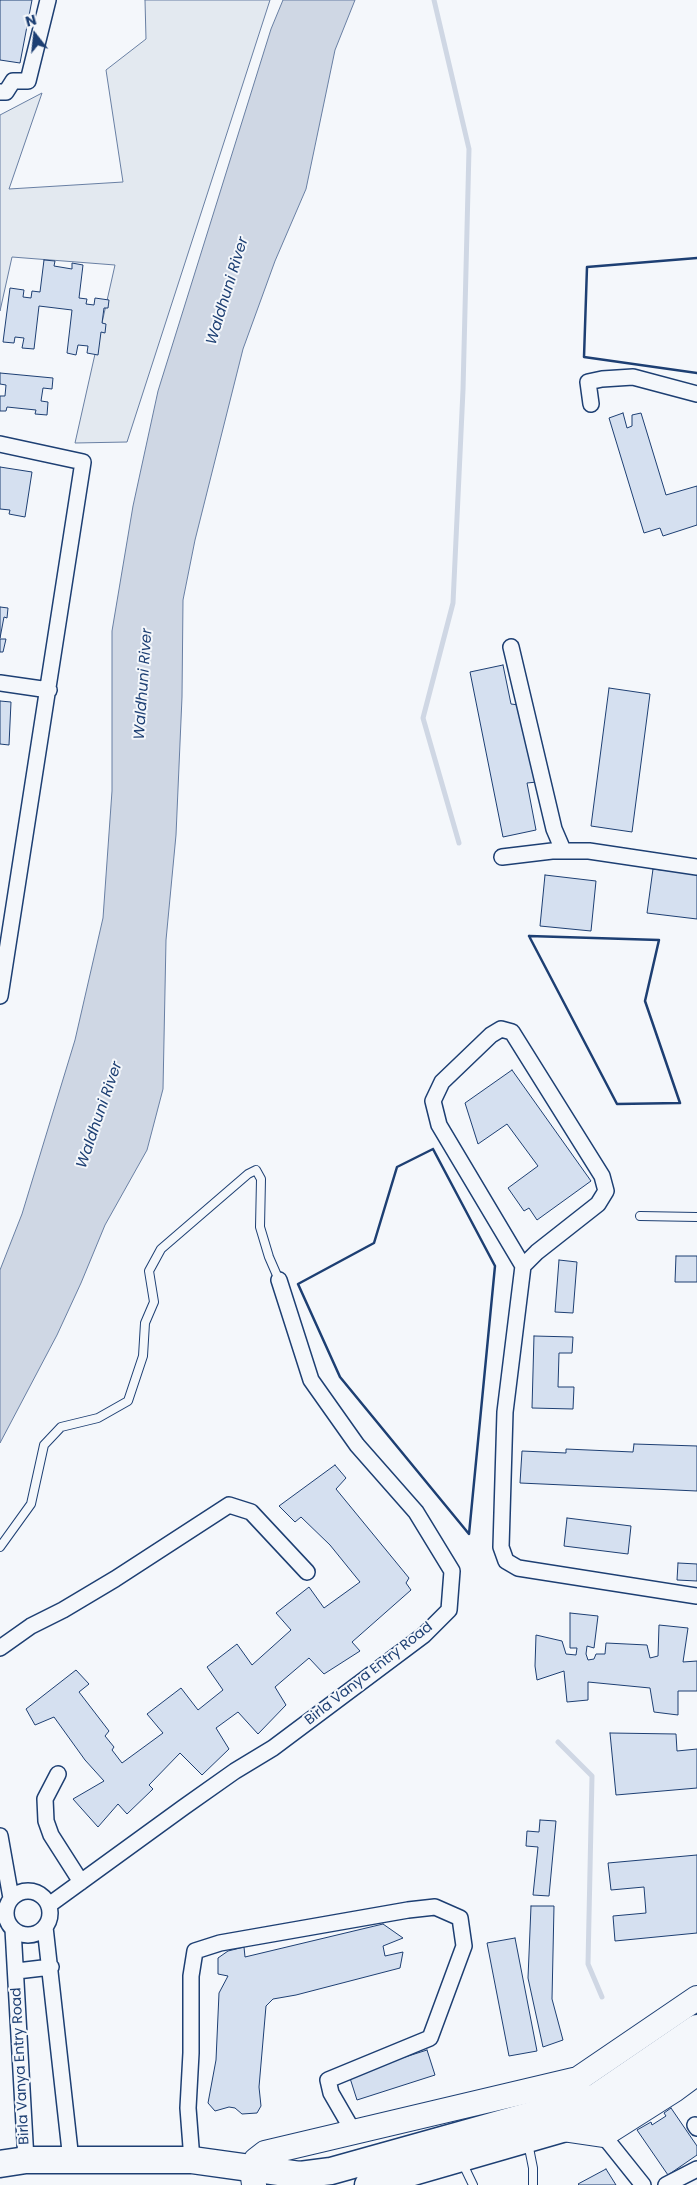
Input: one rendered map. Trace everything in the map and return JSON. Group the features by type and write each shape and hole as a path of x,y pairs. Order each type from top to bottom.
{"highway":[{"path":"0,2164 26,2160 192,2160 253,2176 300,2175 331,2171 601,2115 697,2028"},
{"path":"368,2185 562,2129 601,2115 627,2101 697,2051"}],"main road":[{"path":"253,2176 256,2160 265,2153 578,2079 697,1998"},
{"path":"601,2115 674,2090 697,2073"}],"street":[{"path":"0,92 6,92 13,81 28,81 48,0"},
{"path":"592,404 588,382 602,379 633,377 697,394"},
{"path":"0,444 83,462 0,996"},
{"path":"511,647 554,829 563,850"},
{"path":"0,683 49,690"},
{"path":"502,857 563,850 589,851 697,867"},
{"path":"523,1266 537,1252 598,1204 606,1191 602,1176 512,1032 501,1030 492,1034 442,1082 433,1102 439,1125 523,1266 505,1412 501,1547 506,1561 518,1568 697,1596"},
{"name":"Birla Vanya Entry Road","path":"49,1905 235,1771 272,1748 424,1635 449,1610 452,1571 416,1512 358,1445 311,1380 280,1280"},
{"path":"0,1648 30,1626 63,1610 115,1579 229,1505 251,1512 307,1572"},
{"path":"58,1774 46,1799 46,1821 51,1835 81,1882"},
{"name":"Birla Vanya Entry Road","path":"0,1836 8,1913 17,1971 26,2160"},
{"path":"24,1891 32,1891 39,1894 49,1905 49,1920 45,1927 32,1934 25,1935 8,1913 24,1891"},
{"path":"192,2160 188,2108 191,2054 190,1976 195,1951 220,1943 408,1910 435,1908 460,1918 464,1946 430,2038 328,2080 331,2093 353,2131"},
{"path":"45,1927 51,1967 70,2160"},
{"name":"Birla Vanya Entry Road","path":"17,1971 51,1967"},
{"path":"601,2115 643,2185"},
{"path":"666,2185 697,2169"}],"lane":[{"path":"0,1547 31,1504 44,1445 61,1428 98,1418 128,1401 143,1356 145,1323 154,1302 149,1271 161,1249 248,1174 256,1170 261,1179 260,1227 269,1257 280,1280"},
{"path":"640,1216 697,1217"},
{"path":"528,2139 533,2168 533,2185"},
{"path":"460,2158 473,2185"}],"shaded area":[{"path":"145,0 270,0 127,442 75,443 115,265 12,257 0,311 0,115 42,93 9,189 123,182 106,70 146,39"}],"water":[{"name":"Waldhuni River","path":"283,0 355,0 335,50 306,189 275,261 243,349 195,540 183,600 182,697 176,835 166,940 163,1089 147,1150 105,1225 57,1335 0,1443 0,1270 22,1214 75,1040 103,918 112,791 112,631 133,506 158,391 271,29"}],"building":[{"path":"0,0 32,0 20,63 0,60"},
{"path":"44,260 55,261 54,266 72,269 72,263 83,265 79,298 87,299 86,304 94,305 95,298 109,300 108,308 104,308 102,323 106,324 105,333 101,332 98,355 87,353 88,346 78,345 76,355 67,353 72,310 39,306 34,349 22,348 24,338 15,337 14,343 3,342 10,288 24,290 23,297 31,298 32,291 40,292"},
{"path":"0,373 53,378 52,389 43,388 41,401 48,402 47,415 35,414 36,410 7,407 6,411 0,411 0,396 5,396 6,385 0,384"},
{"path":"623,413 627,428 632,426 632,415 641,413 666,495 697,486 697,525 663,536 660,528 644,533 609,418"},
{"path":"0,467 32,472 25,517 9,514 10,510 0,509"},
{"path":"0,607 8,608 7,618 4,617 0,638"},
{"path":"0,639 6,639 3,652 0,652"},
{"path":"503,665 511,704 519,705 537,782 527,783 536,830 503,837 470,672"},
{"path":"609,688 650,694 632,832 591,826"},
{"path":"0,701 11,702 9,745 0,744"},
{"path":"653,869 697,874 697,919 647,913"},
{"path":"545,875 596,881 591,931 540,926"},
{"path":"512,1070 591,1181 537,1220 529,1208 524,1211 508,1188 538,1166 507,1124 478,1144 465,1103"},
{"path":"676,1256 697,1256 697,1282 675,1282"},
{"path":"559,1260 577,1262 573,1313 555,1312"},
{"path":"534,1336 573,1337 572,1353 559,1353 558,1387 574,1387 573,1409 532,1408"},
{"path":"634,1444 697,1446 697,1491 520,1483 522,1451 566,1453 566,1449 633,1452"},
{"path":"335,1465 346,1478 336,1489 409,1578 406,1583 411,1590 352,1642 360,1651 324,1674 309,1658 275,1687 286,1705 258,1734 238,1712 216,1728 229,1749 202,1775 180,1753 149,1785 153,1789 127,1814 118,1804 98,1827 73,1799 104,1781 85,1760 54,1717 35,1725 26,1709 76,1670 89,1684 79,1692 109,1731 105,1736 114,1747 112,1750 122,1763 163,1733 147,1714 181,1688 198,1710 223,1690 207,1667 237,1644 252,1665 291,1630 276,1613 309,1587 324,1608 360,1582 330,1545 301,1517 295,1522 279,1506"},
{"path":"567,1518 631,1526 628,1554 564,1546"},
{"path":"678,1563 697,1564 697,1581 677,1580"},
{"path":"570,1613 598,1616 594,1648 587,1646 586,1654 588,1660 594,1659 596,1654 605,1654 606,1643 647,1645 650,1658 658,1656 659,1625 688,1628 683,1662 697,1661 697,1691 678,1691 678,1715 654,1712 650,1688 588,1682 588,1700 567,1702 564,1671 537,1680 535,1666 536,1635 562,1641 566,1654 576,1655 577,1648 570,1648"},
{"path":"610,1733 676,1734 677,1751 697,1749 697,1788 616,1795"},
{"path":"540,1820 556,1821 549,1896 533,1895 538,1847 526,1846 527,1831 539,1832"},
{"path":"697,1855 697,1933 615,1941 613,1916 646,1913 644,1887 611,1890 608,1863"},
{"path":"531,1906 554,1906 552,1999 563,2040 543,2047 528,1978"},
{"path":"383,1924 403,1938 383,1946 385,1956 403,1952 400,1968 296,1995 273,1999 266,2006 259,2087 261,2106 257,2113 242,2114 235,2108 229,2107 215,2111 208,2103 216,2060 219,1993 228,1976 218,1974 218,1958 228,1951 244,1947 245,1957"},
{"path":"515,1938 537,2051 509,2056 487,1943"},
{"path":"427,2050 435,2075 357,2100 349,2075"},
{"path":"671,2108 697,2146 697,2155 668,2175 637,2130 651,2122 652,2125 666,2116 664,2113"},
{"path":"606,2169 616,2185 578,2184"}],"waterway":[{"path":"434,0 469,149 463,390 453,603 423,718 459,843"},
{"path":"558,1742 592,1776 588,1964 602,1997"}],"wall":[{"path":"697,258 587,267 584,357 697,373"},
{"path":"529,936 659,940 645,1001 680,1103 617,1104 529,936"},
{"path":"433,1149 495,1266 469,1534 340,1377 298,1284 374,1243 397,1167 433,1149"}]}
